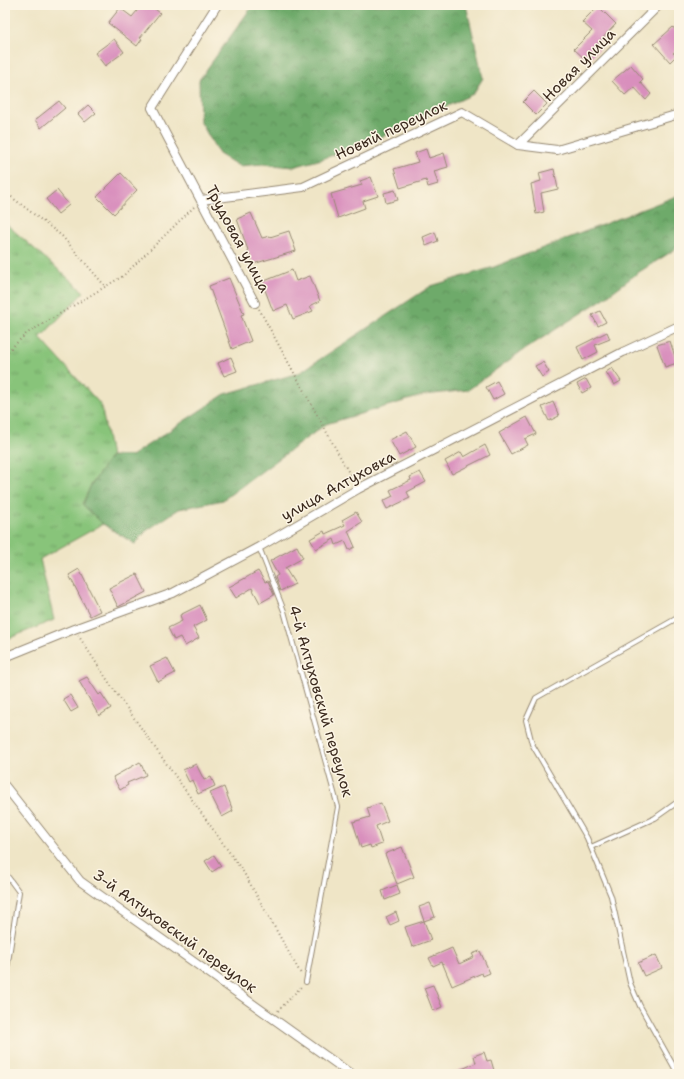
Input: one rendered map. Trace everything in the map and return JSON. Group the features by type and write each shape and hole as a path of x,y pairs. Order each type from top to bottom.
{"street":[{"name":"Трудовая улица","path":"217,5 152,108 255,303"},
{"name":"Новая улица","path":"518,145 659,5"},
{"name":"Новый переулок","path":"201,200 304,187 462,112 518,145 557,150 679,114"},
{"name":"улица Алтуховка","path":"5,657 74,629 173,593 259,547 358,489 623,352 679,326"},
{"name":"3-й Алтуховский переулок","path":"5,786 80,881 351,1074"}],"lane":[{"name":"4-й Алтуховский переулок","path":"259,547 284,611 338,807 306,982"},
{"path":"678,1074 640,1006 630,983 611,896 591,847 532,744 526,720 536,698 679,617"},
{"path":"591,847 655,818 679,801"},
{"path":"5,873 19,892 5,981"}],"path":[{"path":"5,248 5,192 62,236 105,286"},
{"path":"5,354 26,334 122,276 201,200"},
{"name":"Трудовая улица","path":"255,303 358,489"},
{"path":"74,629 112,687 244,873 306,982 272,1018"}],"green space":[{"path":"253,5 466,5 483,78 473,94 375,140 322,159 293,167 263,164 239,166 219,154 200,121 199,80"},
{"path":"679,195 679,247 639,272 603,299 519,353 468,390 425,395 326,424 223,500 179,509 146,531 135,544 103,524 83,505 90,487 111,456 131,456 225,394 299,373 431,286 494,267"},
{"path":"5,223 84,292 40,338 101,405 111,456 90,487 83,504 103,524 40,559 54,620 5,640"}],"building":[{"path":"142,5 150,5 160,13 140,38 142,39 137,46 108,23 120,8 132,17"},
{"path":"598,6 616,24 597,44 601,47 587,61 574,49 592,31 582,22"},
{"path":"673,27 679,35 679,48 673,53 676,56 670,62 654,44"},
{"path":"114,39 124,52 105,66 95,53"},
{"path":"631,65 643,79 640,82 651,94 646,100 634,87 625,95 612,81"},
{"path":"534,91 547,104 536,115 523,102"},
{"path":"59,101 65,108 41,128 35,120"},
{"path":"88,105 96,113 85,122 78,114"},
{"path":"426,149 429,158 444,153 448,167 434,171 438,184 428,187 426,180 400,188 394,169 418,162 415,153"},
{"path":"554,169 558,189 541,193 544,212 536,214 531,184 541,181 539,173"},
{"path":"121,173 137,190 114,214 97,197"},
{"path":"371,177 378,196 363,201 365,208 338,218 331,194 362,185 360,181"},
{"path":"57,190 69,205 58,214 46,199"},
{"path":"395,190 398,200 386,203 384,193"},
{"path":"251,213 262,238 289,231 296,251 253,264 237,219"},
{"path":"435,232 438,241 426,246 423,237"},
{"path":"292,270 296,281 310,276 320,301 310,306 313,311 293,319 287,305 273,311 262,282"},
{"path":"229,278 244,314 241,315 251,341 232,349 209,286"},
{"path":"600,311 606,322 598,326 592,315"},
{"path":"607,332 610,339 595,345 598,352 583,360 577,347"},
{"path":"670,341 677,363 665,367 657,345"},
{"path":"231,357 237,371 224,376 218,363"},
{"path":"543,362 549,372 542,377 535,366"},
{"path":"612,368 621,381 614,385 606,372"},
{"path":"586,379 591,388 582,393 577,384"},
{"path":"497,381 504,394 493,400 486,387"},
{"path":"553,402 559,416 549,421 542,407"},
{"path":"527,417 536,434 525,439 528,445 511,454 499,433"},
{"path":"407,431 416,447 399,456 390,440"},
{"path":"485,445 490,455 452,474 445,461 461,452 464,457"},
{"path":"420,472 426,482 407,492 410,498 387,509 383,501 393,496 390,490 411,480 410,477"},
{"path":"356,512 362,522 348,531 355,547 349,550 345,541 336,545 334,539 316,549 310,539 324,531 325,534 345,525 342,520"},
{"path":"297,546 303,558 285,568 295,584 280,591 275,577 278,575 270,561"},
{"path":"79,569 100,611 90,616 69,575"},
{"path":"258,571 265,582 268,581 274,595 260,603 252,588 236,598 229,587"},
{"path":"137,574 146,592 118,607 109,588"},
{"path":"200,605 207,620 193,627 199,638 185,646 180,637 174,640 168,628 182,621 180,615"},
{"path":"167,658 175,673 158,682 150,666"},
{"path":"87,677 99,695 101,693 111,708 99,716 79,681"},
{"path":"70,695 78,708 71,712 63,699"},
{"path":"140,762 146,775 127,783 128,785 120,790 113,777"},
{"path":"196,764 204,780 211,777 215,786 198,794 192,780 189,782 183,770"},
{"path":"224,787 233,811 222,817 210,793"},
{"path":"381,803 388,821 376,826 382,844 371,848 370,845 361,848 353,822 370,817 367,808"},
{"path":"402,847 414,877 397,884 385,854"},
{"path":"214,855 221,866 212,872 205,861"},
{"path":"397,885 400,894 385,900 382,891"},
{"path":"430,903 435,917 424,921 419,907"},
{"path":"396,912 399,921 390,925 386,917"},
{"path":"424,921 431,940 412,947 405,927"},
{"path":"452,948 459,964 474,957 472,954 480,951 490,973 483,976 482,973 452,986 442,962 433,966 429,958"},
{"path":"656,955 662,968 644,976 638,963"},
{"path":"433,985 442,1007 433,1011 424,988"},
{"path":"484,1052 487,1061 491,1060 495,1074 450,1074 476,1063 474,1056"}]}
